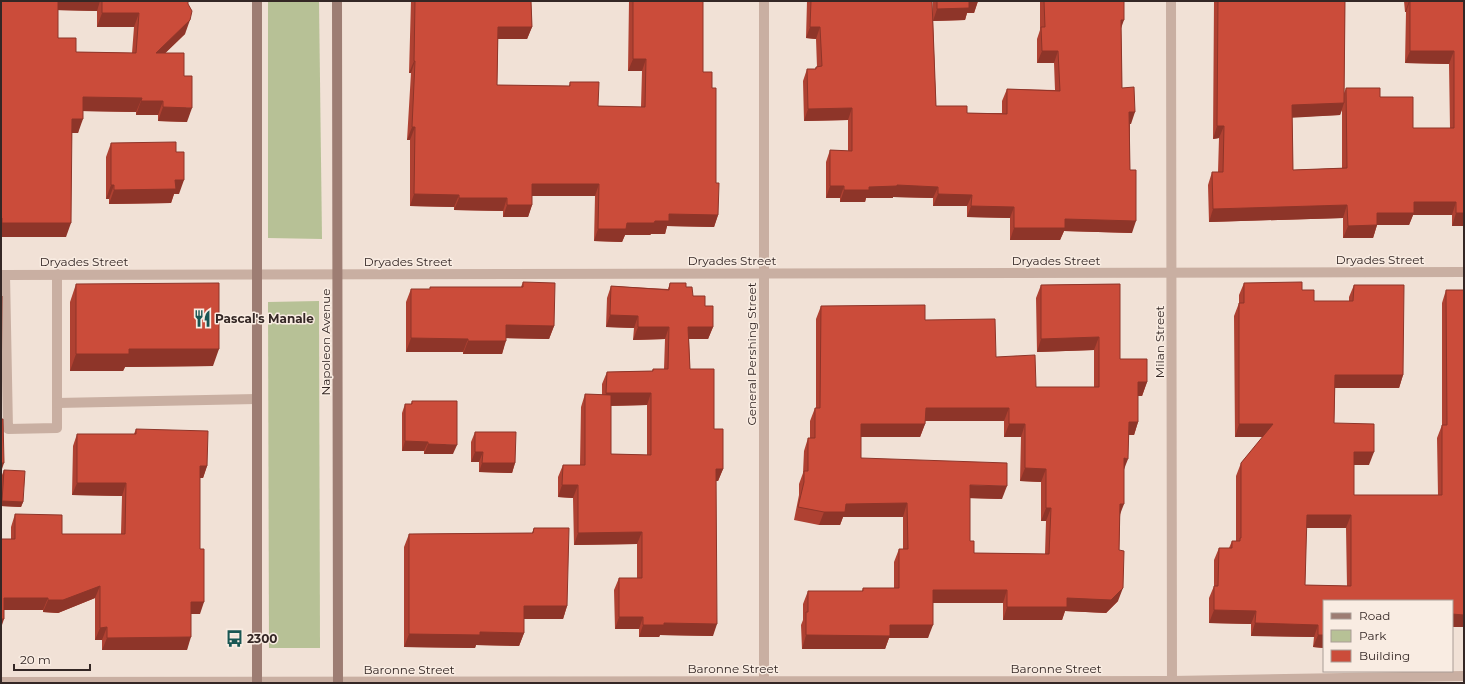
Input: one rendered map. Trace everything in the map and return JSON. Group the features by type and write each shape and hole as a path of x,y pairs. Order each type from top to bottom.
{"main road":[{"path":"257,1 257,682"},
{"name":"Napoleon Avenue","path":"337,1 338,682"}],"street":[{"name":"General Pershing Street","path":"764,1 764,682"},
{"name":"Milan Street","path":"1171,1 1172,682"},
{"name":"Dryades Street","path":"3,275 1464,272"},
{"path":"3,275 8,429 57,428 57,274"},
{"path":"57,403 257,398"},
{"name":"Baronne Street","path":"1,682 1172,682 1464,676"}],"green space":[{"path":"268,1 319,1 322,239 268,238"},
{"path":"319,301 320,648 269,648 268,302"}],"building":[{"path":"1,1 58,1 58,38 76,38 76,52 136,53 139,13 102,13 102,1 188,1 192,11 190,20 156,53 184,53 184,76 192,76 192,108 163,107 163,101 141,101 142,98 83,97 83,119 72,119 71,223 2,223"},
{"path":"415,1 531,1 532,27 498,27 497,85 570,86 570,82 599,82 598,106 645,107 646,59 633,59 633,1 703,1 703,72 712,72 712,88 716,88 716,183 719,183 718,215 669,214 669,221 655,221 654,223 627,223 626,229 598,229 599,184 532,184 532,205 507,205 507,198 459,198 459,195 414,194 415,127 412,127 415,61"},
{"path":"811,1 932,1 936,106 967,106 967,113 1007,114 1007,89 1060,91 1058,51 1042,51 1041,27 1045,27 1044,1 1124,1 1124,20 1121,20 1122,88 1134,87 1135,112 1129,112 1130,170 1136,170 1136,221 1065,219 1065,228 1014,228 1014,207 971,206 972,195 938,194 938,187 897,185 869,187 869,190 844,190 844,186 830,186 830,150 852,151 852,108 808,109 807,69 816,69 816,67 822,66 820,27 810,27"},
{"path":"937,1 978,1 969,2 969,8 937,9"},
{"path":"1218,1 1345,1 1344,103 1292,105 1293,170 1347,168 1346,88 1380,88 1380,97 1413,97 1413,128 1454,128 1454,51 1410,51 1410,1 1464,1 1464,213 1456,213 1456,202 1414,202 1414,213 1377,213 1377,225 1348,226 1347,205 1213,209 1212,172 1223,172 1224,126 1217,126"},
{"path":"176,142 176,152 184,152 184,180 175,180 176,189 114,190 114,185 111,185 111,143"},
{"path":"523,282 555,283 554,326 506,325 506,341 411,338 411,289 430,289 430,287 523,287"},
{"path":"1302,282 1302,290 1314,290 1314,301 1353,301 1354,285 1404,285 1403,375 1335,375 1334,423 1374,424 1374,452 1354,452 1354,495 1442,495 1442,425 1447,425 1446,290 1464,290 1464,615 1453,614 1453,600 1323,600 1323,635 1318,635 1318,625 1255,623 1256,611 1214,610 1214,586 1218,586 1219,548 1232,548 1232,541 1240,541 1241,538 1241,463 1273,424 1239,424 1239,303 1244,303 1244,283","holes":["1307,515 1351,515 1351,586 1305,585"]},
{"path":"219,283 219,349 129,349 129,354 76,354 76,284"},
{"path":"670,283 686,283 686,287 692,287 693,296 705,296 705,306 713,306 713,327 688,327 690,369 714,369 714,429 723,429 723,469 716,469 717,624 664,623 664,625 643,625 643,617 619,617 619,578 642,578 642,532 578,533 578,485 562,485 563,465 585,465 585,394 611,395 611,454 651,455 651,393 606,393 607,372 653,371 653,369 668,369 669,327 638,327 638,316 610,315 611,286 669,290"},
{"path":"1120,284 1120,359 1147,359 1147,382 1138,382 1138,422 1129,422 1128,459 1124,458 1124,504 1120,504 1119,550 1124,551 1123,588 1111,600 1067,598 1067,607 1007,607 1007,590 933,590 933,625 890,625 890,636 806,635 808,591 863,591 863,588 899,588 899,549 908,549 907,503 846,504 845,512 824,512 798,507 804,482 804,471 808,471 808,438 815,438 815,408 820,408 821,306 925,305 925,320 995,319 996,357 1035,355 1036,387 1099,387 1099,337 1041,339 1041,285","holes":["926,408 1009,408 1009,424 1025,424 1025,468 1046,469 1046,508 1051,508 1049,554 974,553 974,541 970,541 970,485 1007,486 1007,463 861,458 861,424 925,424"]},
{"path":"1,296 2,296 1,407"},
{"path":"412,401 457,401 457,445 428,444 428,442 405,441 405,404 412,404"},
{"path":"1,419 3,419 4,463 1,463"},
{"path":"136,429 208,431 207,466 200,466 200,549 204,549 204,602 191,602 191,637 107,638 107,627 100,628 100,586 63,600 48,600 48,598 4,598 4,619 2,619 1,622 1,539 15,539 15,514 62,515 62,534 125,534 126,483 77,483 77,434 136,434"},
{"path":"475,432 516,432 515,463 482,463 483,452 475,452"},
{"path":"4,470 25,471 23,502 2,501"},
{"path":"534,528 569,528 567,606 524,606 524,633 480,632 480,635 409,634 409,534 533,533"}],"place":[{"name":"Pascal's Manale","path":"202,318"},
{"name":"2300","path":"234,638"}]}
